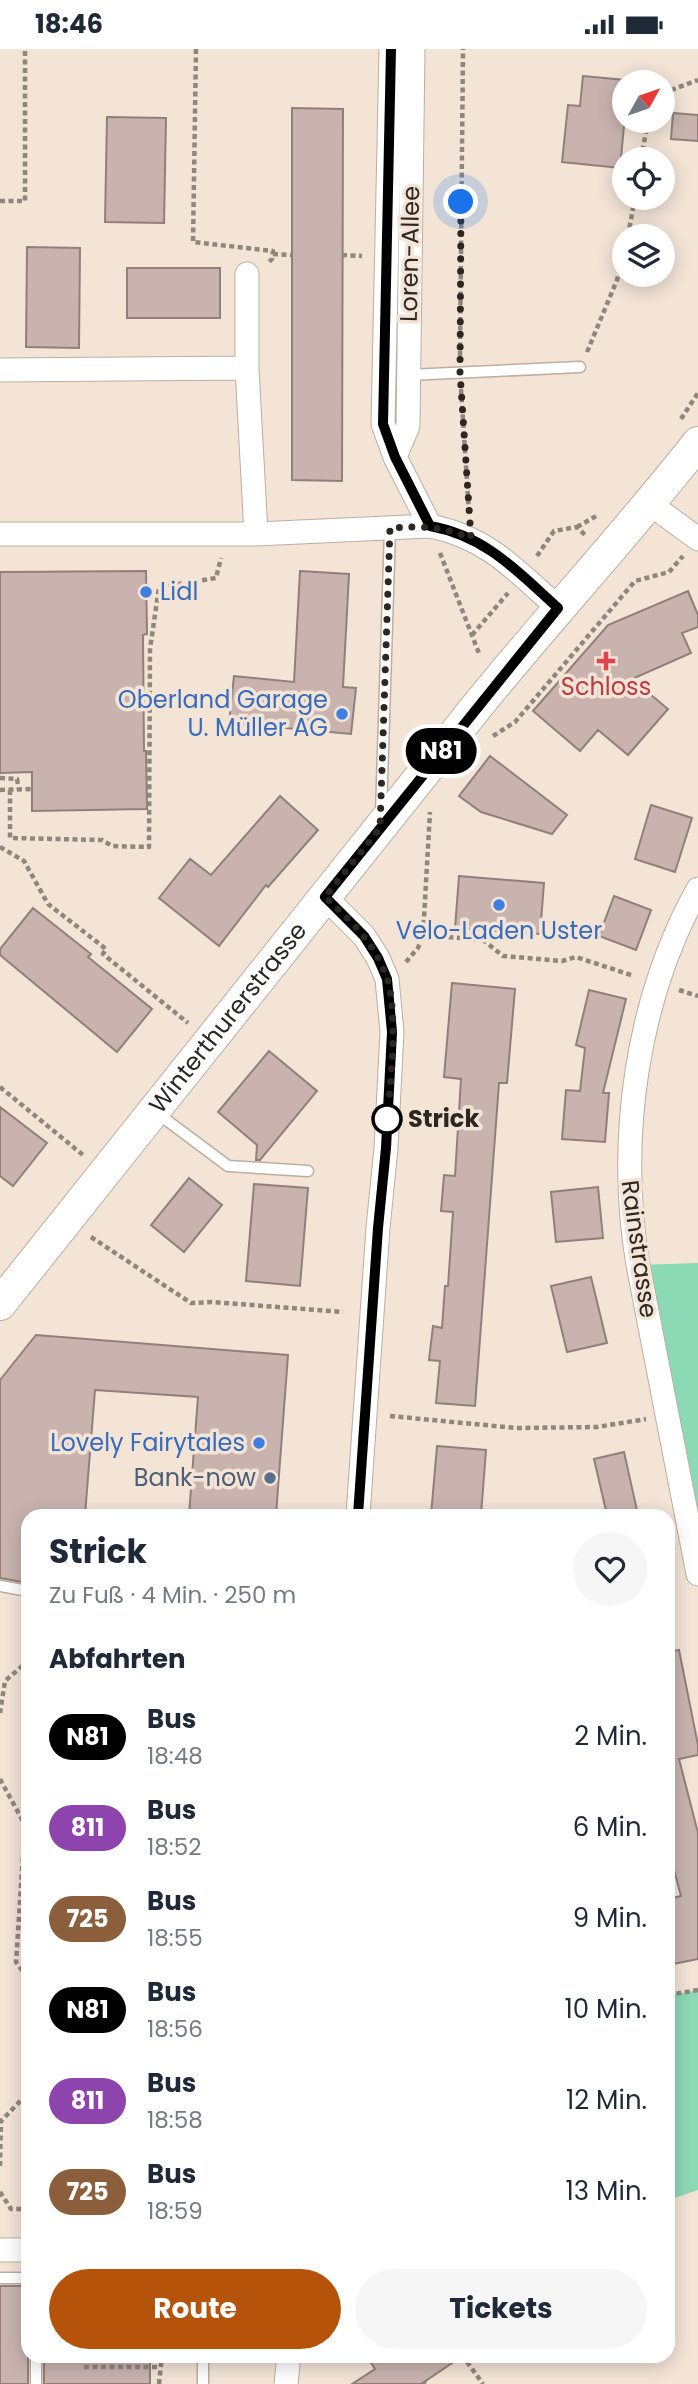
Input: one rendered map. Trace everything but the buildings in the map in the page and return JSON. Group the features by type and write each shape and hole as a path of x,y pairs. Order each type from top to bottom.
{"main road":[{"name":"Winterthurerstrasse","path":"0,1304 558,608 650,504 698,443"}],"street":[{"name":"Loren-Allee","path":"391,49 383,424 395,457 430,526"},
{"name":"Loren-Allee","path":"395,457 408,426 412,49"},
{"path":"247,274 247,368 256,534"},
{"path":"0,370 247,368"},
{"path":"650,504 698,538"},
{"path":"0,534 256,534 430,526 471,538 494,552 558,608"},
{"name":"Rainstrasse","path":"698,889 681,924 659,984 643,1042 635,1086 628,1179 635,1252 698,1574"},
{"path":"325,897 364,936 387,979 392,1032 386,1148 358,1509"},
{"path":"0,2250 21,2250"},
{"path":"286,2384 288,2363"}],"lane":[{"path":"409,375 580,366"},
{"path":"380,828 390,528"},
{"path":"155,1111 228,1166 308,1171"},
{"path":"0,1586 21,1590"},
{"path":"0,2278 21,2279"},
{"path":"36,2363 36,2384"},
{"path":"203,2363 203,2384"}],"path":[{"path":"0,201 25,201 26,49"},
{"path":"196,49 192,242 292,255"},
{"path":"463,49 460,372 471,538"},
{"path":"676,88 698,80"},
{"path":"247,274 258,271 272,259 273,254"},
{"path":"580,366 613,287"},
{"path":"430,526 482,660"},
{"path":"10,790 10,838 102,840 113,846 149,847 150,649 159,587 216,578 228,534"},
{"path":"484,741 515,722 635,581 669,572 698,538"},
{"path":"0,778 18,779 19,790"},
{"path":"0,790 32,789"},
{"path":"387,979 416,951 423,935 430,810"},
{"path":"0,847 24,861 48,904 106,949 103,954 210,1041"},
{"path":"423,935 483,940 503,956 562,961 576,957 659,984"},
{"path":"0,1087 105,1173"},
{"path":"66,1221 191,1303 212,1301 343,1313"},
{"path":"366,1413 516,1428 597,1427 667,1416"},
{"path":"0,1713 5,1681 21,1667"},
{"path":"0,1779 21,1818"},
{"path":"21,1886 16,1962 21,1969"},
{"path":"675,1994 698,1990"},
{"path":"0,2166 1,2121 21,2100"},
{"path":"0,2192 11,2209 21,2209"},
{"path":"159,2384 159,2367 162,2363"},
{"path":"468,2363 483,2384"},
{"path":"83,2367 159,2367"}],"green space":[{"path":"698,1263 698,1574 638,1265"},
{"path":"698,1990 698,2190 675,2198 675,1994"}],"bus line":[{"name":"N81","path":"358,1509 386,1148 392,1032 387,979 378,958 347,916 325,897 558,608 494,552 471,538 430,526 395,457 383,424 391,49"}],"place":[{"name":"Lidl","path":"146,592"},
{"name":"Schloss","path":"606,661"},
{"name":"Oberland Garage U. Müller AG","path":"342,714"},
{"name":"Velo-Laden Uster","path":"499,905"},
{"name":"Strick","path":"387,1119"},
{"name":"Lovely Fairytales","path":"259,1443"},
{"name":"Bank-now","path":"270,1478"}],"route":[{"path":"387,1119 392,1032 387,979 364,936 347,916 325,897 380,828 390,528 430,526 471,538 460,372 461,202"}]}
